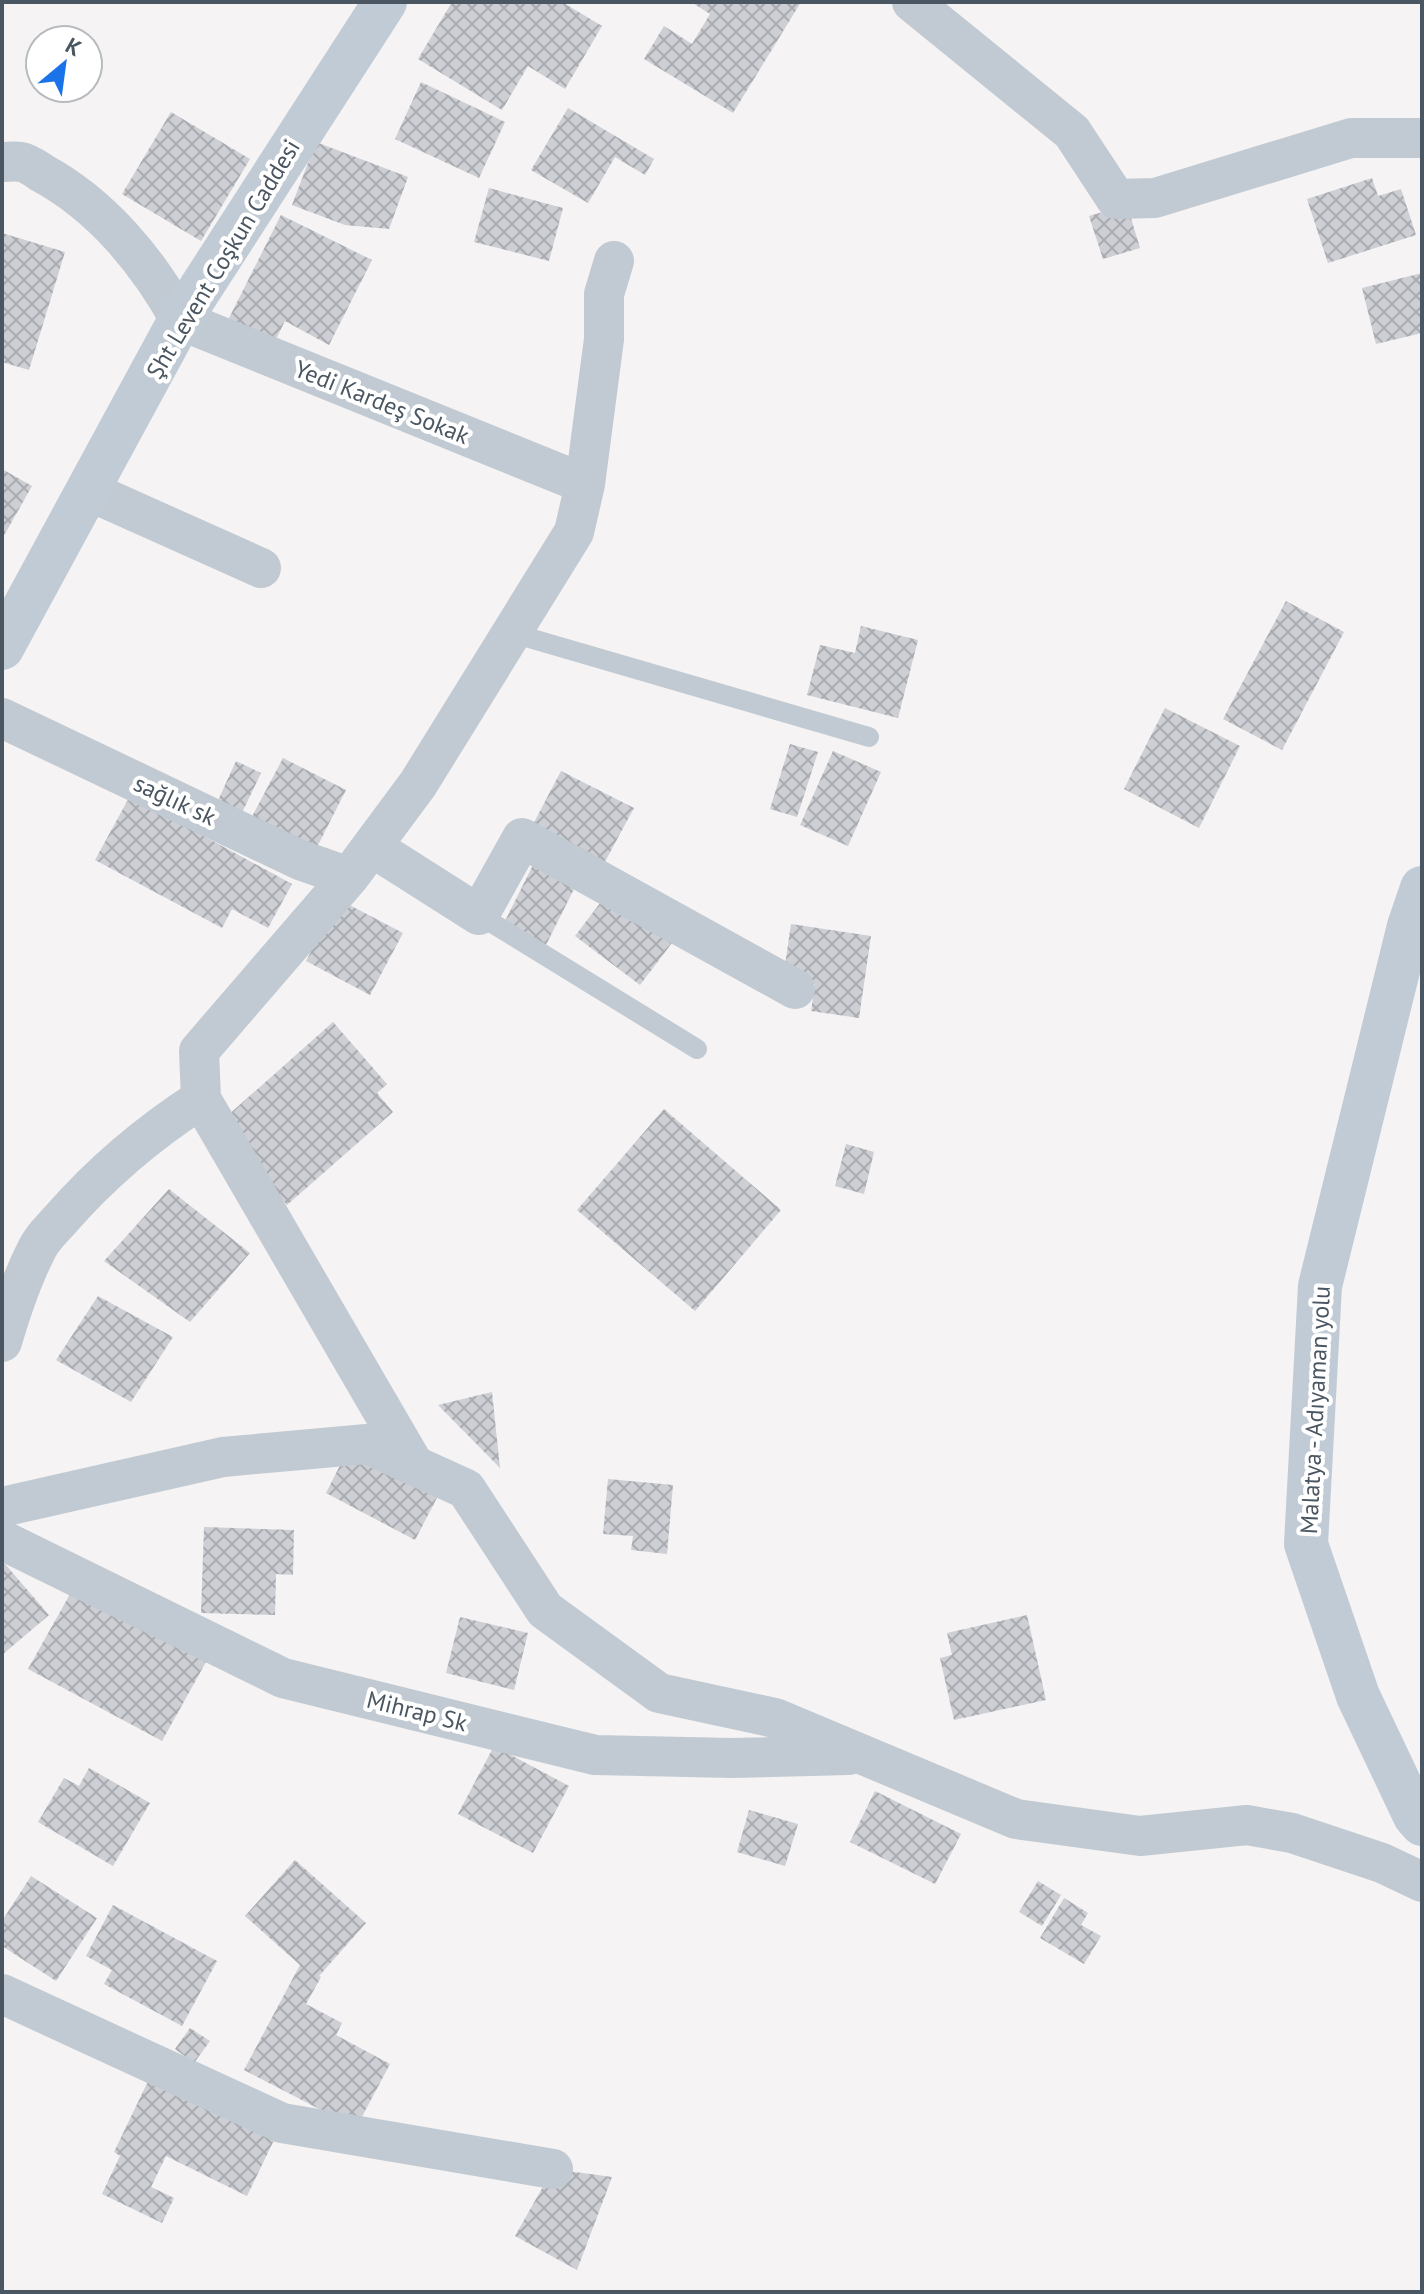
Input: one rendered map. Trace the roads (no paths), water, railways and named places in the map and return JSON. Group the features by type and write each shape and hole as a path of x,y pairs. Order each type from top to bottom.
{"main road":[{"name":"Şht Levent Coşkun Caddesi","path":"2,648 180,320 385,2"},
{"name":"Malatya - Adıyaman yolu","path":"1422,888 1409,926 1320,1286 1306,1544 1358,1696 1415,1816 1422,1824"}],"street":[{"path":"912,2 1072,132 1116,199 1155,198 1351,138 1422,138"},
{"path":"2,162 23,162 63,184 97,213 137,254 162,286 180,320"},
{"path":"414,1465 201,1099 199,1051 361,862 418,784 574,532 585,484 609,278"},
{"name":"Yedi Kardeş Sokak","path":"180,320 585,484"},
{"path":"89,491 261,568"},
{"name":"sağlık sk","path":"2,718 300,860 361,862 479,915"},
{"path":"479,915 522,838 795,989"},
{"path":"2,1342 11,1311 38,1246 76,1201 116,1163 158,1127 201,1099"},
{"path":"2,1507 223,1457 367,1444 466,1489 545,1610 659,1693 775,1718 1016,1819 1140,1836 1247,1825 1292,1833 1382,1863 1422,1882"},
{"name":"Mihrap Sk","path":"2,1540 283,1678 580,1752 595,1755 732,1758 863,1754"},
{"path":"2,1994 282,2123 553,2169"}],"lane":[{"path":"512,633 869,737"},
{"path":"479,915 697,1049"}]}
